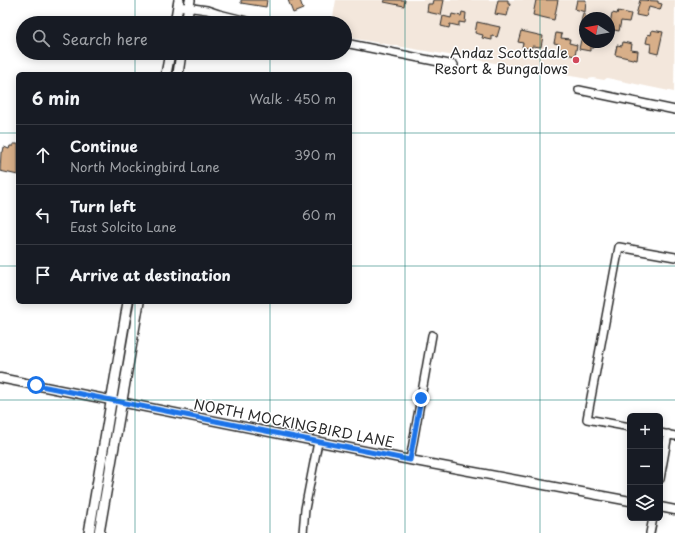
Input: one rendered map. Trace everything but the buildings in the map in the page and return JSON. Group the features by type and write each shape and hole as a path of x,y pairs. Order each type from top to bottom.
{"main road":[{"path":"176,16 178,3"},
{"path":"187,16 189,4"},
{"path":"166,72 169,60"},
{"path":"178,72 180,60"},
{"path":"89,533 128,304"},
{"path":"99,533 139,304"}],"street":[{"path":"178,3 189,4 227,16"},
{"path":"352,44 454,65"},
{"path":"579,90 675,110"},
{"path":"627,426 587,419 619,247 675,257"},
{"path":"410,460 432,335"},
{"name":"NORTH MOCKINGBIRD LANE","path":"0,378 410,460 627,500"},
{"path":"663,468 672,435"},
{"path":"303,533 305,509 318,442"},
{"path":"663,507 675,510"},
{"path":"650,533 652,521"}],"shaded area":[{"name":"Andaz Scottsdale Resort & Bungalows","path":"336,0 675,0 674,92 607,78 604,80 593,78 588,79 352,38 352,16 333,16"}],"place":[{"name":"Andaz Scottsdale Resort & Bungalows","path":"576,60"}],"route":[{"path":"36,385 410,460 421,398"}]}
